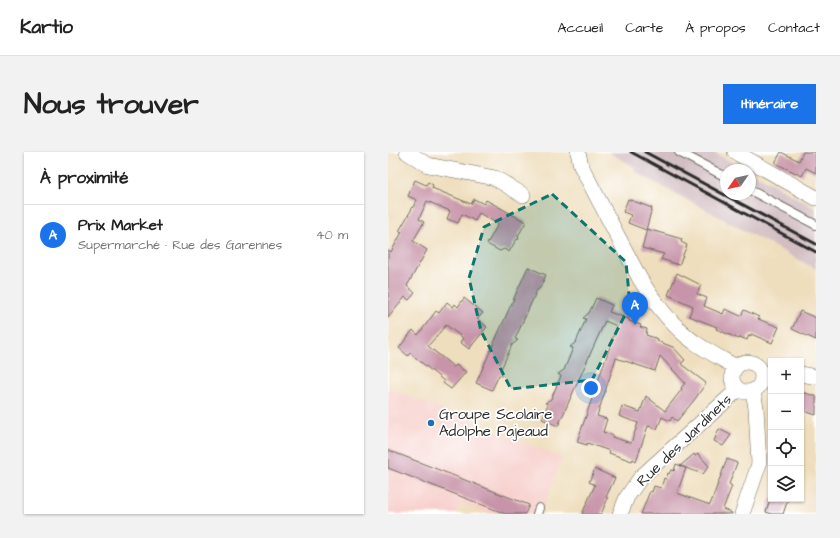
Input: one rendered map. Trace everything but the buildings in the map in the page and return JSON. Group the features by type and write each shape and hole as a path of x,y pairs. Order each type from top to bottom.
{"street":[{"path":"407,152 428,165 495,178 523,194"},
{"path":"578,152 581,166 640,280 650,295 673,323 694,342 736,367"},
{"path":"735,152 816,198"},
{"path":"748,362 766,371 758,387 753,391 741,391 736,388 733,383 732,377 736,367 741,363 748,362"},
{"path":"804,375 816,377"},
{"name":"Rue des Jardinets","path":"620,514 627,497 641,478 734,393 736,388"},
{"path":"742,514 759,464 756,408 753,391"}],"lane":[{"path":"679,152 720,174"},
{"path":"756,193 816,225"}],"highlighted area":[{"path":"552,194 626,262 630,305 592,380 511,389 481,331 469,278 484,227"}],"shaded area":[{"path":"608,152 713,152 736,164 720,164 720,200 756,200 756,175 775,185 816,209 816,269 634,171 635,167"},
{"name":"Groupe Scolaire Adolphe Pajeaud","path":"388,388 562,458 542,510 536,514 489,514 460,503 456,514 388,514"}],"railway":[{"path":"631,152 816,252"},
{"path":"645,152 816,244"}],"place":[{"name":"Prix Market","path":"635,325"},
{"name":"Groupe Scolaire Adolphe Pajeaud","path":"431,423"}]}
